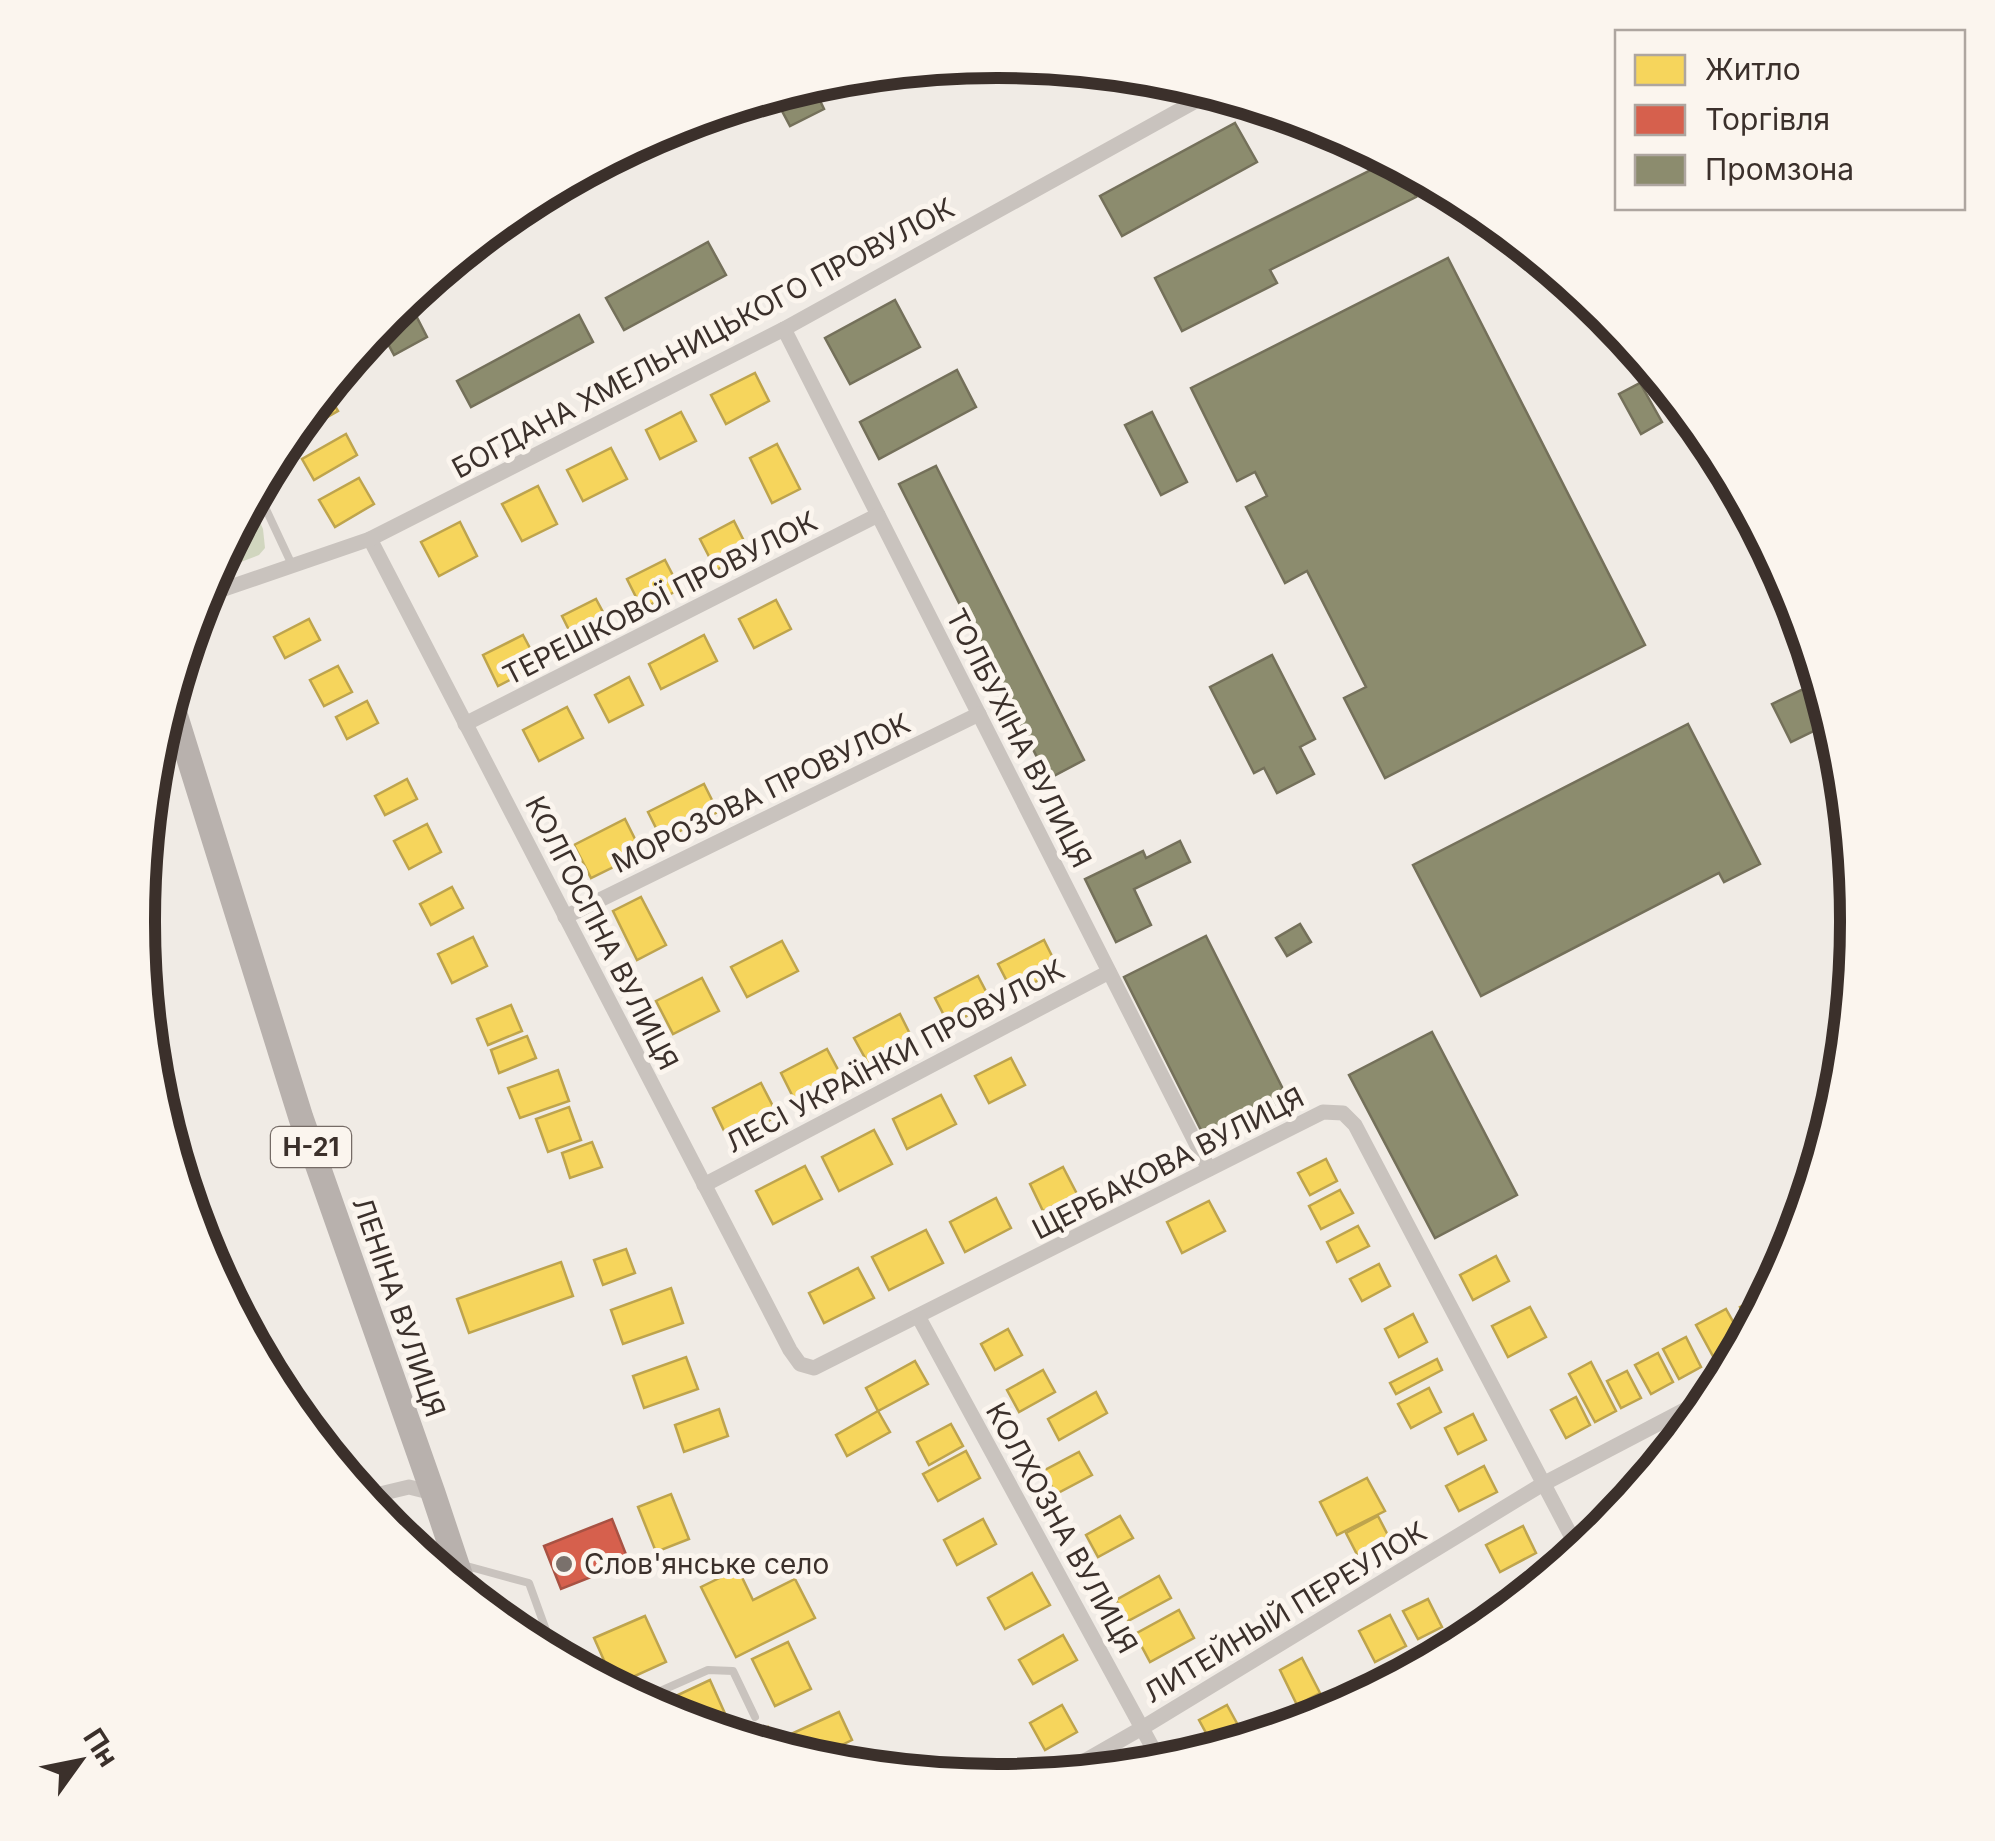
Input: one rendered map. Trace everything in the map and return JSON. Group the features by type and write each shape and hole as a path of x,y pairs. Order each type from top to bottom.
{"main road":[{"name":"ЛЕНІНА ВУЛИЦЯ","path":"178,724 300,1118 456,1564"}],"street":[{"name":"БОГДАНА ХМЕЛЬНИЦЬКОГО ПРОВУЛОК","path":"222,591 370,539 784,329 1195,101"},
{"name":"ТОЛБУХІНА ВУЛИЦЯ","path":"784,329 1209,1169"},
{"name":"ТЕРЕШКОВОЇ ПРОВУЛОК","path":"465,724 878,515"},
{"name":"КОЛГОСПНА ВУЛИЦЯ","path":"370,539 790,1350"},
{"name":"МОРОЗОВА ПРОВУЛОК","path":"565,917 979,714"},
{"name":"ЛЕСІ УКРАЇНКИ ПРОВУЛОК","path":"704,1186 1110,972"},
{"name":"ЩЕРБАКОВА ВУЛИЦЯ","path":"790,1350 800,1364 814,1368 1323,1112 1344,1113 1355,1125 1539,1486 1571,1538"},
{"name":"КОЛХОЗНА ВУЛИЦЯ","path":"918,1316 1153,1748"},
{"name":"ЛИТЕЙНЫЙ ПЕРЕУЛОК","path":"1090,1758 1539,1486 1682,1411"},
{"path":"380,1494 408,1488 433,1493"}],"lane":[{"path":"263,506 293,567"},
{"path":"456,1564 529,1583 547,1632"},
{"path":"659,1692 708,1670 733,1671 755,1718"}],"green space":[{"path":"258,517 265,548 259,555 234,565"}],"building: Житло":[{"path":"755,373 769,401 726,424 711,395"},
{"path":"333,402 338,411 318,422"},
{"path":"681,412 696,441 660,459 646,430"},
{"path":"346,434 357,455 314,480 302,459"},
{"path":"777,444 800,489 772,503 750,458"},
{"path":"611,448 627,479 583,501 567,470"},
{"path":"359,478 374,504 335,527 319,500"},
{"path":"538,486 557,524 522,541 502,504"},
{"path":"734,521 750,553 716,570 700,539"},
{"path":"460,522 477,556 439,576 421,542"},
{"path":"665,560 680,589 642,609 627,579"},
{"path":"596,599 611,627 576,644 562,616"},
{"path":"776,600 791,629 754,648 739,619"},
{"path":"309,619 320,640 285,658 274,637"},
{"path":"523,635 539,665 498,686 483,655"},
{"path":"704,635 717,661 661,689 649,664"},
{"path":"338,666 352,692 324,706 310,680"},
{"path":"629,677 643,705 609,722 595,695"},
{"path":"367,701 378,723 347,739 336,717"},
{"path":"567,707 583,738 539,761 523,730"},
{"path":"407,779 417,799 385,815 375,796"},
{"path":"704,784 718,812 662,840 648,812"},
{"path":"625,819 642,853 591,878 574,845"},
{"path":"427,824 441,852 409,869 394,841"},
{"path":"452,887 463,908 431,925 420,904"},
{"path":"641,897 666,945 637,960 613,911"},
{"path":"473,937 487,966 452,983 438,954"},
{"path":"1044,940 1059,970 1013,993 998,964"},
{"path":"782,941 798,971 747,997 731,967"},
{"path":"978,976 992,1003 949,1025 935,998"},
{"path":"702,978 719,1011 673,1034 656,1001"},
{"path":"511,1005 522,1031 488,1045 477,1019"},
{"path":"900,1014 914,1042 869,1065 854,1038"},
{"path":"527,1036 536,1058 499,1073 491,1050"},
{"path":"827,1049 843,1079 796,1103 781,1073"},
{"path":"1011,1058 1025,1085 989,1103 975,1076"},
{"path":"558,1070 569,1101 520,1118 508,1088"},
{"path":"761,1083 778,1116 729,1141 713,1108"},
{"path":"941,1095 956,1124 907,1149 893,1119"},
{"path":"569,1107 581,1140 548,1152 536,1119"},
{"path":"874,1130 892,1164 839,1191 822,1157"},
{"path":"592,1142 602,1167 570,1178 562,1153"},
{"path":"1326,1159 1337,1181 1310,1195 1298,1173"},
{"path":"805,1166 822,1199 773,1224 756,1191"},
{"path":"1063,1167 1077,1194 1043,1211 1030,1184"},
{"path":"1340,1190 1353,1213 1321,1229 1309,1206"},
{"path":"996,1198 1011,1228 965,1252 950,1222"},
{"path":"1209,1201 1225,1231 1182,1253 1167,1222"},
{"path":"1358,1226 1369,1246 1337,1262 1327,1242"},
{"path":"926,1230 943,1263 889,1290 872,1257"},
{"path":"626,1249 635,1273 603,1285 594,1260"},
{"path":"1496,1256 1509,1281 1473,1300 1460,1275"},
{"path":"561,1262 573,1296 469,1333 457,1299"},
{"path":"1379,1264 1390,1286 1362,1301 1350,1279"},
{"path":"858,1268 874,1298 824,1323 809,1293"},
{"path":"671,1288 683,1323 623,1344 611,1310"},
{"path":"1530,1307 1546,1337 1508,1357 1492,1326"},
{"path":"1726,1309 1736,1327 1714,1358 1696,1325"},
{"path":"1413,1314 1427,1342 1399,1357 1385,1329"},
{"path":"1008,1329 1022,1355 995,1370 981,1344"},
{"path":"1686,1337 1701,1367 1679,1379 1663,1349"},
{"path":"1658,1353 1673,1382 1651,1394 1635,1365"},
{"path":"686,1357 698,1389 644,1408 633,1376"},
{"path":"1437,1359 1442,1370 1396,1394 1390,1383"},
{"path":"915,1361 928,1384 878,1411 866,1388"},
{"path":"1591,1362 1616,1411 1595,1422 1569,1374"},
{"path":"1043,1370 1055,1392 1019,1412 1007,1390"},
{"path":"1627,1371 1641,1398 1621,1408 1607,1381"},
{"path":"1429,1388 1441,1412 1411,1428 1398,1404"},
{"path":"1096,1392 1107,1413 1059,1440 1048,1419"},
{"path":"1576,1397 1590,1425 1566,1438 1551,1410"},
{"path":"719,1409 728,1436 684,1452 675,1425"},
{"path":"878,1411 890,1432 847,1456 836,1435"},
{"path":"1473,1414 1486,1440 1458,1454 1445,1428"},
{"path":"951,1424 963,1446 929,1465 917,1442"},
{"path":"966,1451 980,1478 938,1501 923,1474"},
{"path":"1079,1452 1092,1475 1056,1494 1043,1471"},
{"path":"1484,1466 1497,1492 1459,1511 1446,1486"},
{"path":"1367,1478 1385,1511 1337,1535 1320,1502"},
{"path":"671,1494 689,1539 656,1552 638,1507"},
{"path":"1120,1516 1133,1538 1098,1557 1086,1535"},
{"path":"1378,1516 1394,1547 1362,1564 1346,1533"},
{"path":"983,1519 996,1544 957,1565 944,1540"},
{"path":"1523,1526 1536,1553 1500,1572 1486,1545"},
{"path":"738,1569 753,1600 795,1579 815,1618 736,1657 701,1587"},
{"path":"1032,1573 1050,1605 1005,1629 988,1598"},
{"path":"1159,1576 1171,1598 1128,1621 1116,1600"},
{"path":"1428,1599 1442,1627 1418,1639 1403,1611"},
{"path":"1179,1610 1194,1638 1150,1662 1135,1634"},
{"path":"1390,1615 1406,1646 1375,1662 1359,1631"},
{"path":"645,1616 666,1662 629,1679 607,1668 594,1638"},
{"path":"1063,1635 1077,1660 1033,1684 1019,1660"},
{"path":"788,1642 811,1689 775,1706 752,1659"},
{"path":"1302,1658 1320,1693 1297,1705 1280,1670"},
{"path":"710,1680 727,1719 675,1699 672,1698"},
{"path":"1062,1705 1077,1732 1045,1750 1030,1723"},
{"path":"1227,1705 1239,1727 1208,1737 1199,1720"},
{"path":"839,1712 852,1740 836,1748 786,1737"}],"building: Торгівля":[{"path":"612,1519 629,1562 561,1589 544,1546"}],"building: Промзона":[{"path":"818,97 824,109 790,126 779,106"},
{"path":"1235,123 1257,162 1122,236 1100,196"},
{"path":"1376,167 1410,185 1416,197 1270,270 1277,283 1182,331 1155,278"},
{"path":"708,242 726,275 624,330 606,298"},
{"path":"1448,258 1645,645 1385,778 1344,698 1366,687 1307,571 1285,583 1246,507 1267,496 1255,472 1237,481 1191,388"},
{"path":"895,300 920,347 850,384 825,338"},
{"path":"414,312 427,337 394,355 386,340"},
{"path":"579,315 593,342 471,407 457,381"},
{"path":"957,370 976,407 879,459 860,422"},
{"path":"1640,383 1662,422 1641,434 1619,394"},
{"path":"1152,412 1187,482 1161,495 1125,425"},
{"path":"936,466 1084,760 1048,779 899,484"},
{"path":"1272,655 1315,739 1300,747 1314,774 1277,793 1264,768 1254,773 1210,687"},
{"path":"1807,687 1818,729 1791,742 1772,704"},
{"path":"1688,724 1760,864 1724,882 1719,873 1481,996 1413,865"},
{"path":"1180,841 1190,862 1134,889 1151,925 1116,942 1085,879 1143,851 1146,858"},
{"path":"1300,924 1311,942 1287,956 1276,938"},
{"path":"1206,936 1288,1099 1206,1140 1124,977"},
{"path":"1432,1032 1517,1195 1435,1238 1349,1075"}],"place":[{"name":"Слов'янське село","path":"564,1564"}]}
